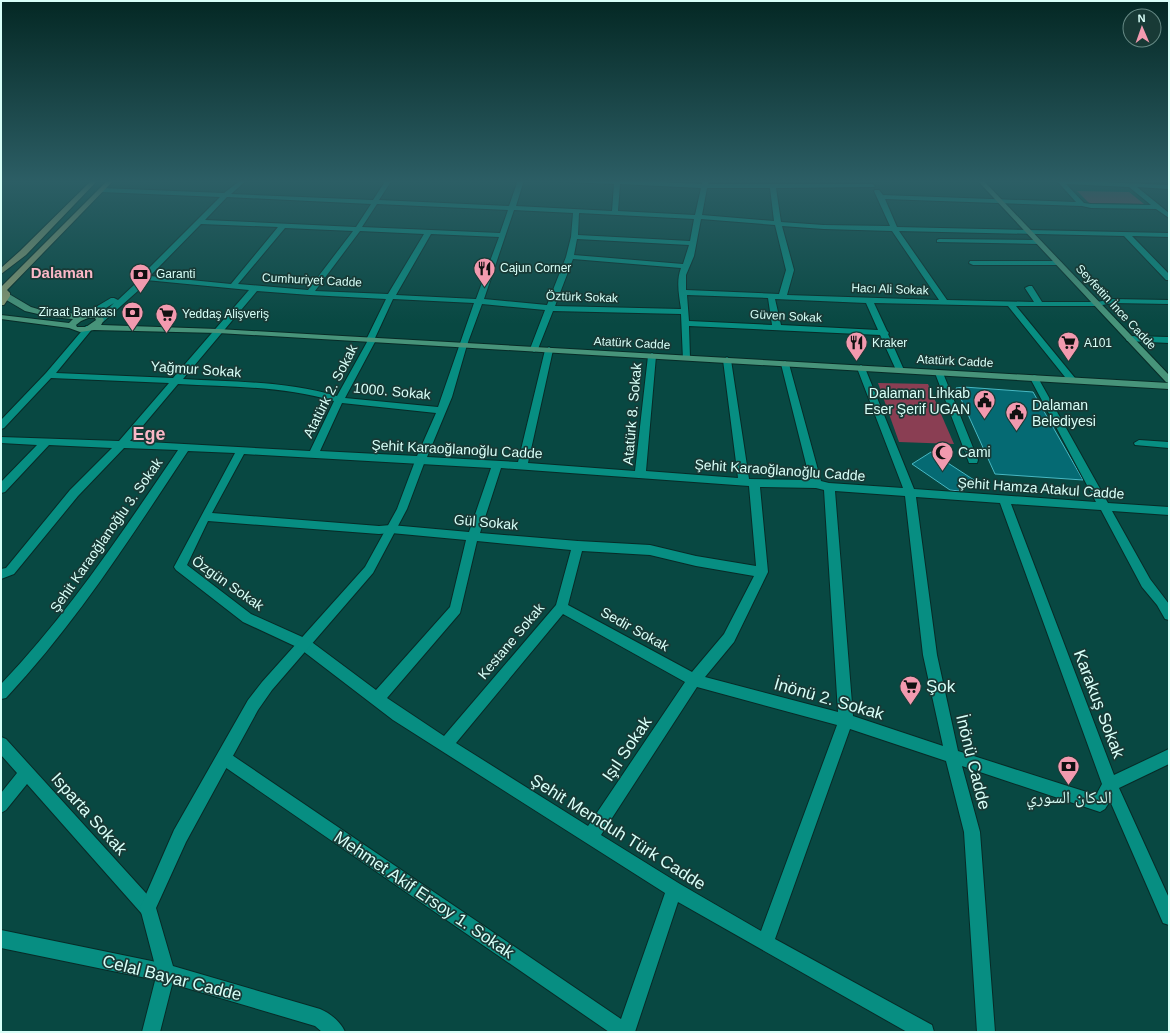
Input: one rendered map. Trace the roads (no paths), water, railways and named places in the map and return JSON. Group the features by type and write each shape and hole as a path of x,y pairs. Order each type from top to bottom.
{"main road":[{"path":"1,272 23,254 48,228"},
{"path":"63,228 12,281 2,295 28,309 51,315 84,317 98,316 100,320 91,327"},
{"name":"Seyfettin İnce Cadde","path":"1025,228 1169,380"},
{"path":"1,317 72,326 74,322 84,317"},
{"name":"Atatürk Cadde","path":"72,326 76,329 91,327 218,331 1169,386"}],"street":[{"path":"100,320 137,287 193,228"},
{"path":"233,286 281,228"},
{"path":"312,228 503,235"},
{"path":"151,1032 166,973 148,908 180,836 253,705 267,686 369,570 402,509 420,461 442,410 478,301 505,228"},
{"path":"534,349 570,257 575,228"},
{"path":"686,358 685,312 682,292 682,275 690,256 696,228"},
{"path":"779,228 790,270 782,297"},
{"path":"894,228 945,303"},
{"path":"901,228 1169,235"},
{"path":"310,293 357,230"},
{"name":"Atatürk 2. Sokak","path":"313,455 339,400 371,340 391,296 428,232"},
{"path":"1125,233 1169,278"},
{"path":"574,237 693,243"},
{"path":"939,241 1038,242"},
{"path":"570,257 685,266"},
{"path":"973,262 1058,263"},
{"path":"84,317 106,306 144,278"},
{"name":"Cumhuriyet Cadde","path":"144,278 310,293 478,301"},
{"path":"1,574 10,571 74,493 121,445 255,288"},
{"path":"1029,288 1040,304"},
{"name":"Hacı Ali Sokak","path":"682,292 869,302 1097,304 1114,301 1169,302"},
{"path":"771,296 777,328"},
{"name":"Öztürk Sokak","path":"478,301 549,308 685,312"},
{"path":"869,302 885,333 900,370"},
{"path":"1010,304 1072,380"},
{"name":"Güven Sokak","path":"685,324 885,333"},
{"path":"1,426 49,375 91,327"},
{"path":"1130,339 1169,340"},
{"path":"522,466 549,350"},
{"name":"Atatürk 8. Sokak","path":"640,474 652,356"},
{"path":"727,360 749,482 762,572"},
{"path":"785,364 816,484"},
{"name":"İnönü Cadde","path":"861,368 910,492 930,655 952,755 972,832 986,1032"},
{"path":"939,373 973,460"},
{"name":"Yağmur Sokak","path":"49,375 285,388 317,393 339,400"},
{"path":"1034,378 1146,583 1161,601 1169,615"},
{"name":"1000. Sokak","path":"339,400 442,410"},
{"name":"Şehit Karaoğlanoğlu Cadde","path":"1,440 186,447 522,466 749,482 816,484 829,487 910,492"},
{"path":"1,489 46,442"},
{"path":"1139,443 1169,445"},
{"name":"Şehit Karaoğlanoğlu 3. Sokak","path":"1,693 30,664 96,580 186,447"},
{"path":"205,517 241,451"},
{"path":"377,699 456,609 473,536 497,465"},
{"path":"765,943 846,721 829,487"},
{"name":"Şehit Hamza Atakul Cadde","path":"910,492 1105,508 1169,511"},
{"name":"Karakuş Sokak","path":"1004,500 1110,785 1169,917"},
{"name":"Gül Sokak","path":"205,517 379,530 391,528 578,546 650,550 696,561 762,572"},
{"name":"Özgün Sokak","path":"205,517 180,567 247,618 304,644"},
{"name":"Kestane Sokak","path":"444,745 560,607 578,546"},
{"name":"Işıl Sokak","path":"590,837 694,680 729,638 762,572"},
{"name":"Sedir Sokak","path":"560,607 694,680"},
{"name":"Şehit Memduh Türk Cadde","path":"304,644 398,715 674,890 765,943 925,1032"},
{"name":"İnönü 2. Sokak","path":"694,680 846,721 1100,804 1110,785"},
{"name":"Isparta Sokak","path":"1,744 148,908"},
{"path":"1110,785 1169,756"},
{"name":"Mehmet Akif Ersoy 1. Sokak","path":"224,758 626,1032"},
{"path":"1,805 27,773"},
{"path":"626,1032 674,890"},
{"name":"Celal Bayar Cadde","path":"1,940 166,973 320,1018 336,1032"}],"place":[{"name":"Cajun Corner","path":"485,288"},
{"name":"Garanti","path":"141,294"},
{"name":"Ziraat Bankası","path":"132,332"},
{"name":"Yeddaş Alişveriş","path":"166,334"},
{"name":"Kraker","path":"857,362"},
{"name":"A101","path":"1069,362"},
{"name":"Dalaman Lihkab Eser Şerif UGAN","path":"985,420"},
{"name":"Dalaman Belediyesi","path":"1016,432"},
{"name":"Cami","path":"943,472"},
{"name":"Şok","path":"910,706"},
{"name":"الدكان السوري","path":"1069,786"}],"district":[{"name":"Dalaman","path":"62,272"},
{"name":"Ege","path":"149,434"}]}
